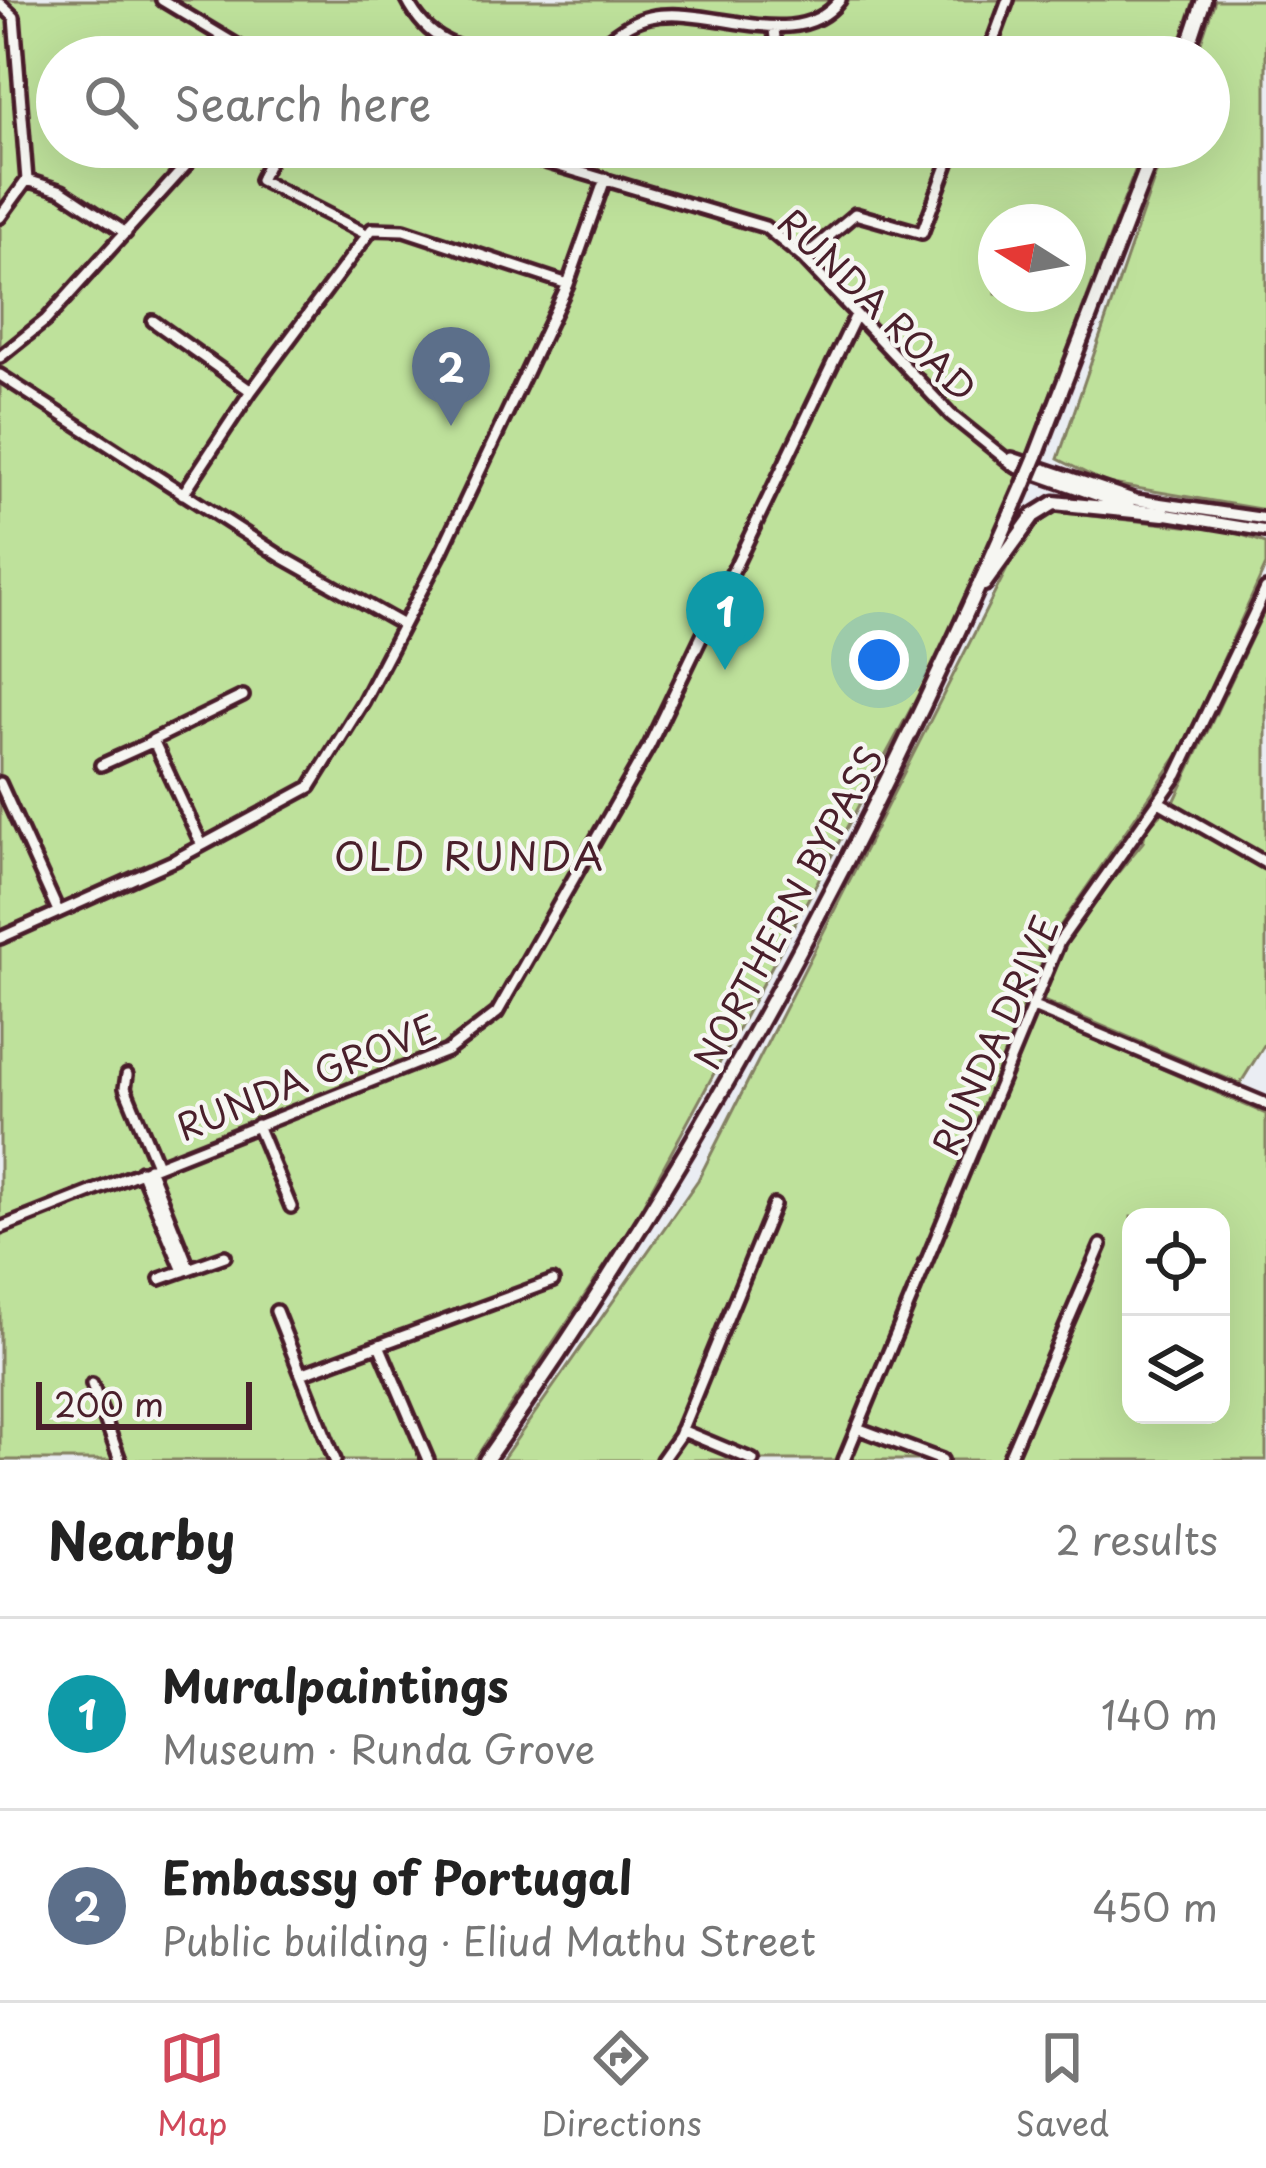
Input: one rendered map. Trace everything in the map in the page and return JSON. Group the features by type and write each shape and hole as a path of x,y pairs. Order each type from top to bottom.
{"main road":[{"path":"1192,36 1204,0"},
{"name":"NORTHERN BYPASS","path":"486,1460 614,1273 708,1117 860,840 1025,482 1146,168"},
{"path":"979,589 997,571 1024,526 1054,503 1164,514"}],"street":[{"path":"162,0 219,36"},
{"path":"407,0 422,28 433,36"},
{"path":"612,36 646,17 704,14 774,29 809,23 840,0"},
{"path":"995,36 1008,0"},
{"path":"0,4 14,17 27,180 0,217"},
{"path":"774,29 774,36"},
{"path":"0,357 46,320 184,168"},
{"path":"266,168 260,180 366,234"},
{"name":"RUNDA ROAD","path":"577,168 765,226 803,258 951,415 1006,457 1047,480 1164,514 1266,531"},
{"path":"803,258 855,214 922,233 946,168"},
{"path":"0,938 310,787 404,625 568,284 605,178"},
{"path":"27,180 62,190 126,233"},
{"path":"183,494 251,391 366,234 382,228 404,230 568,284"},
{"name":"RUNDA GROVE","path":"0,1228 447,1051 497,1013 651,741 856,315"},
{"path":"153,321 251,391"},
{"path":"0,375 183,494 404,625"},
{"name":"RUNDA ROAD","path":"1006,457 1136,500 1266,519"},
{"name":"RUNDA DRIVE","path":"844,1460 1059,942 1192,749 1266,589"},
{"path":"101,765 243,696"},
{"path":"152,742 200,844"},
{"path":"0,783 58,911"},
{"path":"1159,802 1266,863"},
{"path":"1031,1006 1266,1104"},
{"path":"127,1075 125,1088 149,1168 186,1269"},
{"path":"256,1125 291,1207"},
{"path":"662,1460 682,1430 774,1205"},
{"path":"1008,1460 1101,1245"},
{"path":"160,1279 225,1256"},
{"path":"301,1374 553,1281"},
{"path":"276,1311 335,1460"},
{"path":"379,1345 428,1460"},
{"path":"92,1384 119,1460"},
{"path":"857,1428 942,1460"},
{"path":"682,1430 753,1460"}],"green space":[{"path":"0,0 1194,0 1182,36 36,36 36,168 1136,168 1086,300 1086,204 978,204 978,312 1081,312 1015,487 928,677 631,1227 474,1460 0,1460"},
{"path":"1215,0 1266,0 1266,510 1106,483 1058,459 1158,168 1230,168 1230,36 1203,36"},
{"path":"1054,512 1230,531 1266,543 1266,565 1183,748 1056,932 1022,1008 1266,1114 1266,1460 502,1460 698,1180 1024,535"},
{"path":"1266,607 1266,1042 1240,1084 1041,1000 1076,924 1143,842 1146,829 1175,800"}],"place":[{"name":"Embassy of Portugal","path":"451,426"},
{"name":"Muralpaintings","path":"725,670"}],"district":[{"name":"OLD RUNDA","path":"470,854"}]}
